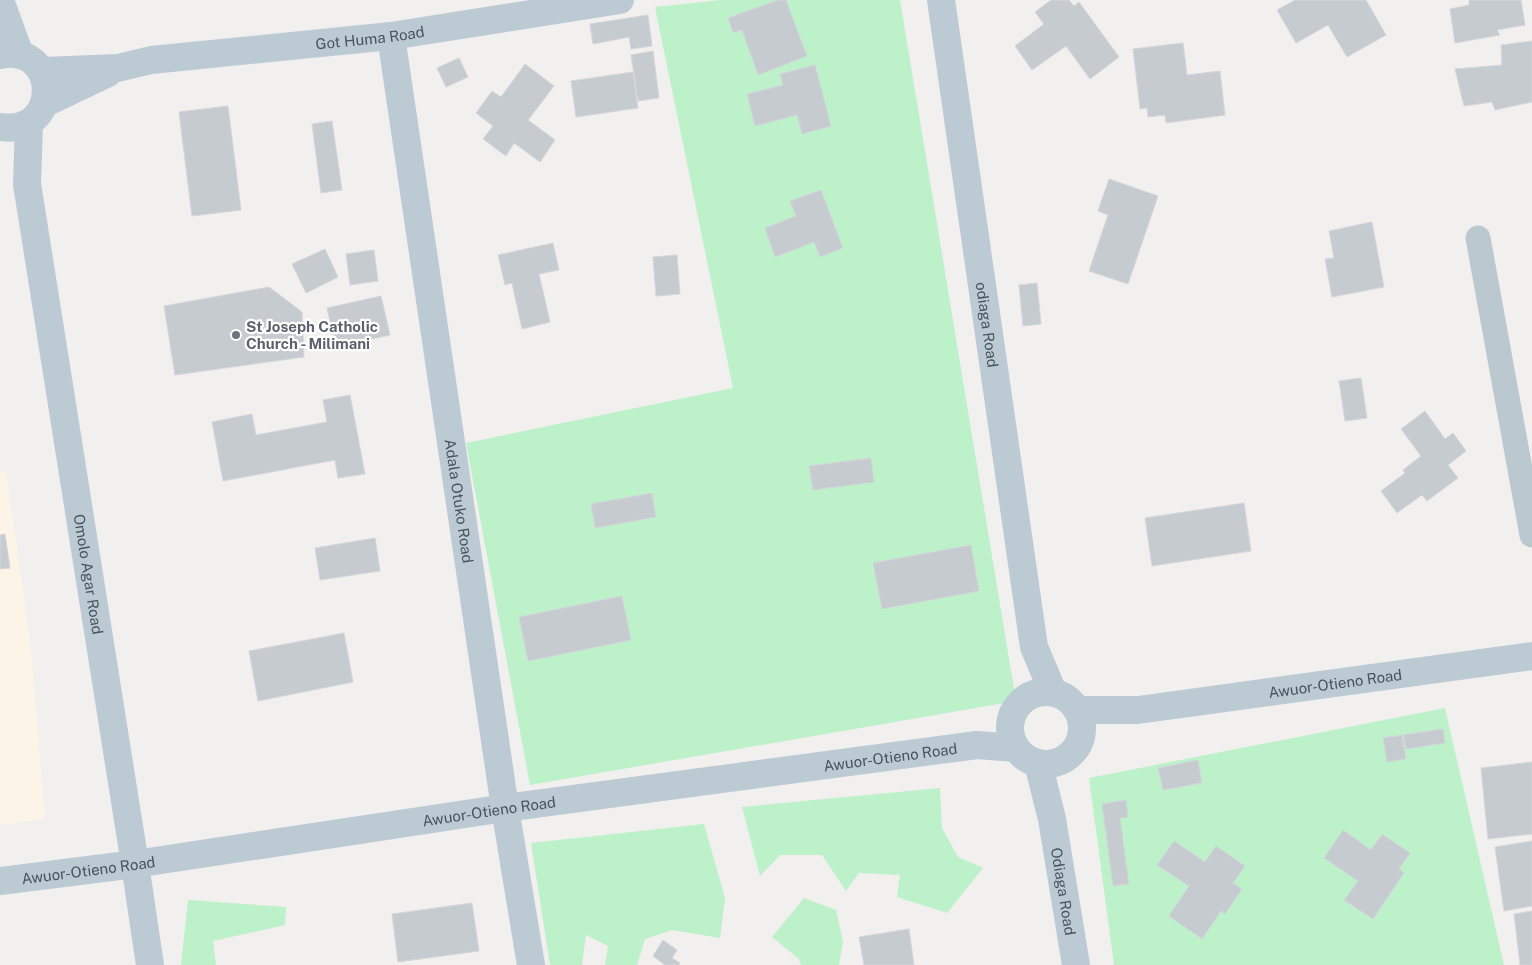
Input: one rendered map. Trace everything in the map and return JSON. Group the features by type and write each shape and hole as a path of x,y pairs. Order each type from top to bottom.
{"main road":[{"path":"0,0 10,55 28,58 42,72"},
{"name":"Got Huma Road","path":"42,72 118,68 151,60 391,36 620,0"},
{"name":"odiaga Road","path":"941,0 1041,694"},
{"name":"Adala Otuko Road","path":"391,36 505,808 531,965"},
{"name":"Got Huma Road","path":"0,128 10,128 118,68"},
{"name":"Omolo Agar Road","path":"27,184 37,113 47,92 46,81 42,72"},
{"name":"Omolo Agar Road","path":"0,128 27,184 150,965"},
{"name":"Awuor-Otieno Road","path":"1080,720 1138,710 1532,656"},
{"path":"1011,721 1011,735 1038,757 1071,754 1079,743 1080,720 1071,701 1041,694"},
{"name":"Awuor-Otieno Road","path":"977,745 1011,721 1014,711 1021,702 1041,694"},
{"name":"Awuor-Otieno Road","path":"0,881 135,864 505,808 977,745 1038,757"},
{"name":"Odiaga Road","path":"1038,757 1052,819 1076,965"}],"street":[{"path":"1478,238 1532,534"}],"shaded area":[{"path":"6,471 31,647 45,819 0,825 0,472"}],"green space":[{"path":"721,0 900,0 1016,701 530,785 466,443 733,388 655,7"},
{"path":"1445,708 1504,965 1114,965 1089,778"},
{"path":"940,788 942,828 958,857 983,868 947,913 897,897 900,875 859,873 846,891 822,855 780,855 760,876 742,807"},
{"path":"704,824 725,898 720,938 672,930 645,939 637,965 605,965 608,946 586,935 582,965 550,965 531,843"},
{"path":"804,898 836,910 843,942 839,965 801,965 799,959 772,937"},
{"path":"188,900 286,907 285,925 213,941 216,965 181,965"}],"building":[{"path":"778,0 786,0 807,56 758,75 742,30 733,33 728,18"},
{"path":"1051,0 1069,0 1074,6 1079,2 1119,57 1090,79 1066,46 1032,70 1015,46 1044,24 1035,12"},
{"path":"1295,0 1366,0 1386,35 1347,57 1328,25 1296,43 1277,10"},
{"path":"1469,0 1521,0 1525,25 1497,30 1500,35 1455,43 1450,9 1469,5"},
{"path":"648,15 652,46 631,49 629,37 593,44 590,24"},
{"path":"1532,41 1532,102 1495,110 1492,102 1464,106 1455,69 1502,65 1501,45"},
{"path":"1183,43 1187,75 1220,71 1225,115 1166,123 1165,115 1148,117 1147,108 1140,109 1133,49"},
{"path":"653,51 659,98 638,101 631,55"},
{"path":"459,58 468,77 446,87 437,68"},
{"path":"525,64 554,86 528,120 555,140 540,162 514,143 506,156 483,139 493,126 476,113 492,91 501,97"},
{"path":"815,65 831,126 802,134 797,115 755,126 747,94 783,85 780,74"},
{"path":"633,72 638,108 576,117 571,81"},
{"path":"228,106 241,210 192,216 179,112"},
{"path":"332,121 342,190 321,193 312,124"},
{"path":"1109,179 1158,196 1128,284 1089,271 1108,215 1098,211"},
{"path":"821,190 843,248 820,257 814,242 775,257 765,228 796,216 790,201"},
{"path":"1372,222 1384,287 1332,297 1325,259 1334,258 1329,231"},
{"path":"553,243 559,270 539,274 550,322 522,329 512,283 505,285 498,255"},
{"path":"325,249 338,277 306,293 292,264"},
{"path":"374,250 378,281 350,285 346,254"},
{"path":"677,255 680,294 656,296 653,257"},
{"path":"1037,283 1041,324 1023,326 1019,285"},
{"name":"St Joseph Catholic Church - Milimani","path":"269,287 302,312 304,357 175,375 164,306"},
{"path":"381,296 390,335 336,347 327,308"},
{"path":"1361,378 1367,418 1345,421 1339,381"},
{"path":"350,395 365,474 338,478 335,460 223,481 212,422 252,414 256,435 327,422 323,400"},
{"path":"1425,411 1445,439 1453,433 1466,451 1448,465 1458,478 1427,501 1422,495 1397,513 1381,491 1405,473 1403,470 1421,456 1401,429"},
{"path":"871,458 874,482 813,490 809,466"},
{"path":"652,493 656,517 595,528 591,504"},
{"path":"1244,503 1251,551 1152,566 1145,518"},
{"path":"5,534 10,568 0,569 0,535"},
{"path":"375,538 380,571 320,580 315,548"},
{"path":"971,545 979,591 882,609 873,563"},
{"path":"622,596 631,640 528,661 519,617"},
{"path":"344,633 353,682 258,701 249,651"},
{"path":"1443,729 1445,743 1406,749 1403,735"},
{"path":"1402,735 1406,759 1387,762 1383,738"},
{"path":"1198,760 1202,783 1163,790 1158,768"},
{"path":"1532,762 1532,834 1488,839 1481,768"},
{"path":"1126,800 1128,817 1120,818 1129,884 1113,886 1102,804"},
{"path":"1343,830 1371,850 1382,834 1410,853 1399,869 1404,873 1373,919 1344,900 1358,881 1324,858"},
{"path":"1174,841 1205,862 1216,846 1245,866 1233,883 1242,889 1225,914 1221,911 1202,939 1169,916 1189,886 1157,865"},
{"path":"1532,841 1532,906 1504,911 1495,847"},
{"path":"472,903 479,951 398,962 392,914"},
{"path":"1532,911 1532,965 1520,965 1514,914"},
{"path":"909,929 914,965 864,965 859,937"},
{"path":"663,940 677,950 672,958 680,963 679,965 665,965 653,956"}],"place":[{"name":"St Joseph Catholic Church - Milimani","path":"236,335"}]}
